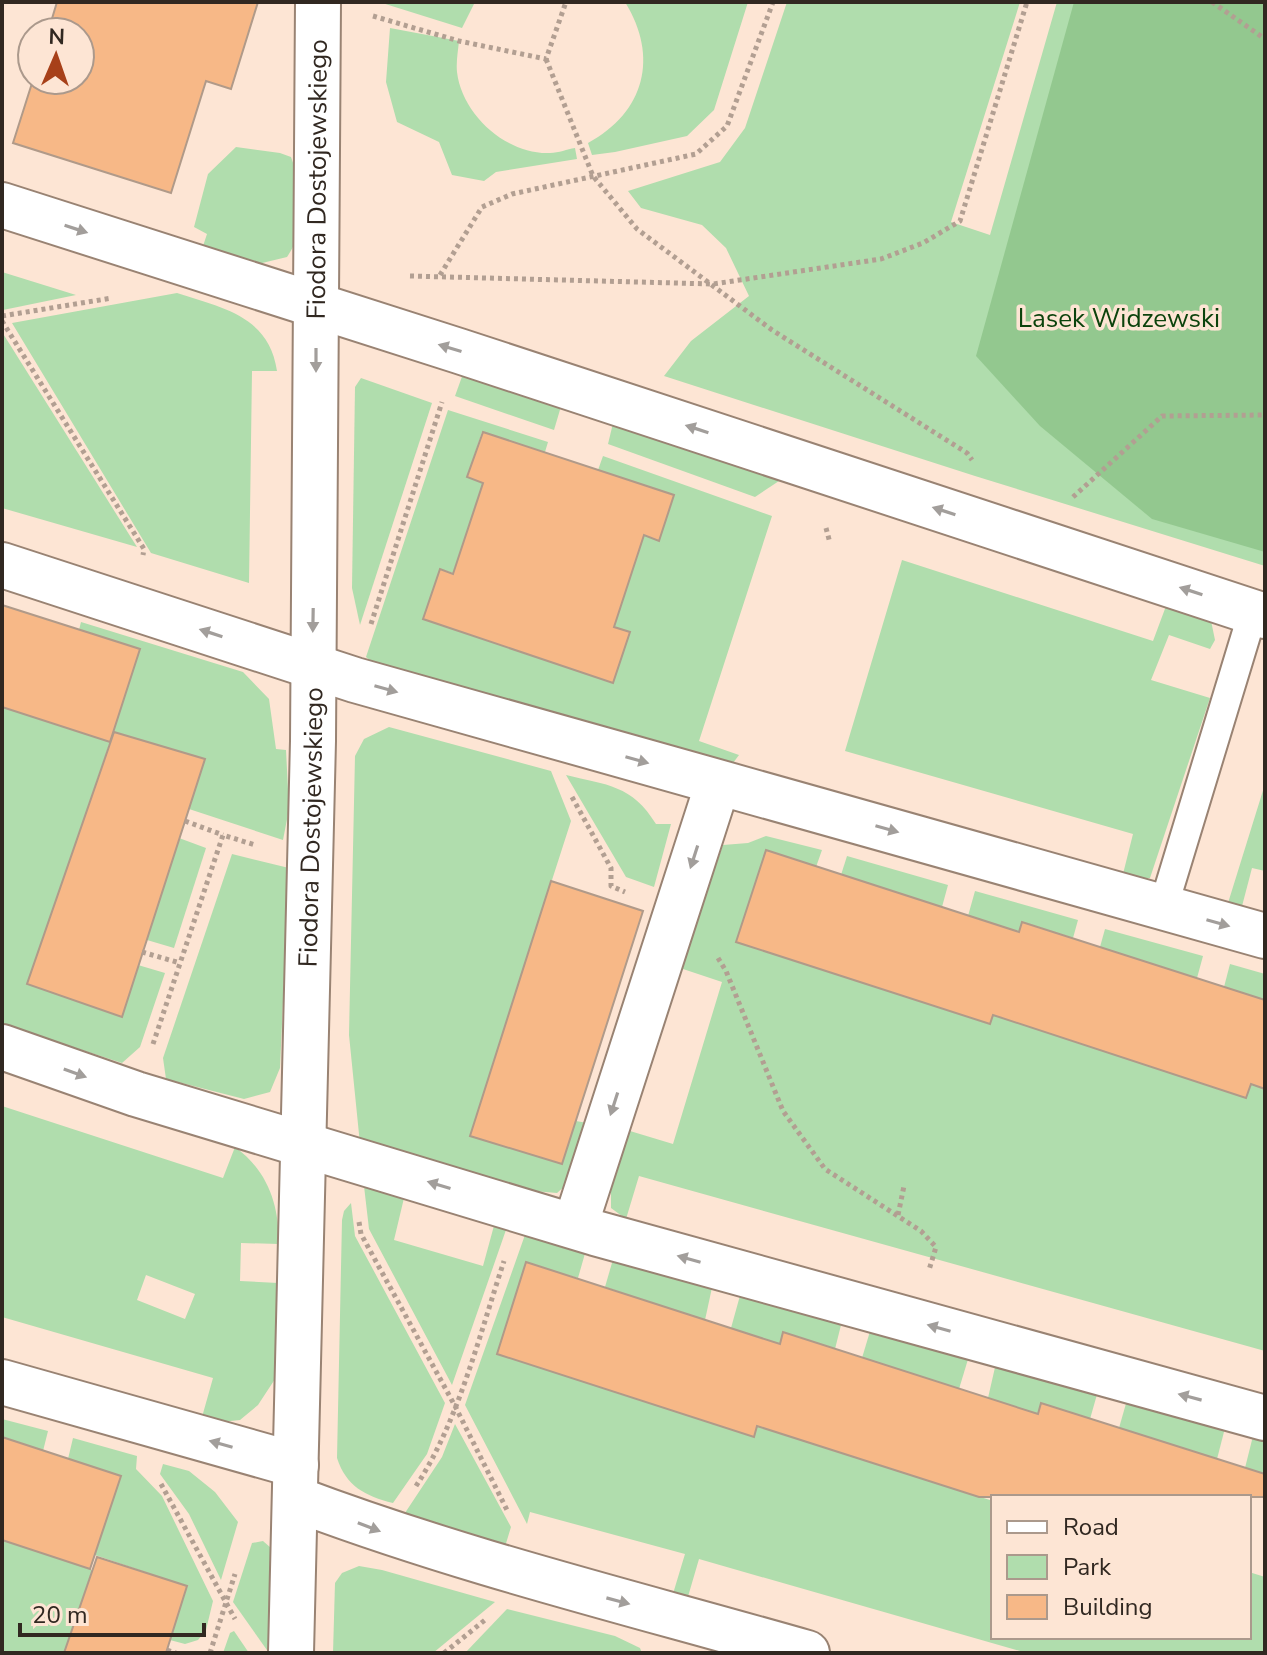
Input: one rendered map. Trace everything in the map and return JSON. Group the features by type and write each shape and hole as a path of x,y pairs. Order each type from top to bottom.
{"street":[{"name":"Fiodora Dostojewskiego","path":"291,1653 310,864 318,2"},
{"path":"2,205 459,351 1259,614"},
{"path":"2,565 355,680 1265,936"},
{"path":"575,1226 718,783"},
{"path":"2,1047 136,1094 575,1226 1265,1418"},
{"path":"2,1382 296,1482 386,1533 510,1571 698,1638 807,1653"}],"lane":[{"path":"1163,908 1259,614"}],"path":[{"path":"566,2 546,59 593,176 637,229 772,330 967,453 973,463"},
{"path":"440,276 482,207 512,194 696,154 727,126 773,2"},
{"path":"399,276 713,284 881,259 923,243 960,221 1027,2"},
{"path":"1212,2 1265,39"},
{"path":"367,15 459,41 546,59"},
{"path":"2,321 144,549 127,606"},
{"path":"355,680 459,351"},
{"path":"1072,498 1162,416 1265,415"},
{"path":"567,789 611,868 611,886 676,912 707,940 726,971 783,1111 825,1169 921,1231 936,1247 915,1321"},
{"path":"185,821 310,864"},
{"path":"136,1094 223,835"},
{"path":"142,952 180,963"},
{"path":"348,1158 361,1234 455,1406 516,1529 510,1571 502,1598 493,1614 444,1653"},
{"path":"898,1215 904,1186"},
{"path":"415,1488 433,1461 455,1406 521,1210"},
{"path":"156,1477 179,1513 225,1605 238,1622"},
{"path":"210,1653 238,1567"},
{"path":"167,1650 176,1653"}],"green space":[{"path":"379,2 475,2 462,28"},
{"path":"625,2 748,2 714,110 687,136 592,155 588,143 623,116 641,82 642,43"},
{"path":"787,2 1020,2 951,222 990,235 1057,2 1265,2 1265,566 664,376 691,341 749,296 726,248 702,225 641,208 628,191 720,162 745,128"},
{"name":"Lasek Widzewski","path":"1074,2 1265,2 1265,552 1152,519 1040,426 976,356"},
{"path":"390,28 459,41 457,68 461,88 477,117 489,129 503,140 534,152 553,153 575,148 577,159 496,172 484,181 452,175 439,142 397,122 386,82"},
{"path":"236,147 291,157 302,196 302,220 287,257 258,264 203,246 207,234 194,227 208,174"},
{"path":"2,272 76,295 3,310"},
{"path":"177,293 227,310 254,326 272,352 277,371 252,371 249,583 151,553 12,323"},
{"path":"2,332 137,547 2,508"},
{"path":"464,371 562,403 554,430 455,396"},
{"path":"361,378 432,403 360,625 352,588 355,387"},
{"path":"448,410 548,442 545,452 482,432 467,477 483,483 453,573 440,569 423,619 613,683 629,632 614,627 644,535 658,541 598,470 603,456 772,516 699,741 739,755 733,763 723,764 377,666 366,657"},
{"path":"614,419 788,475 755,497 608,444"},
{"path":"902,560 1153,641 1169,598 1209,611 1215,640 1210,649 1169,635 1151,680 1210,698 1150,878 1122,878 1133,834 845,751"},
{"path":"81,622 243,672 269,699 276,749 286,750 289,809 283,840 189,809 204,759 113,732 139,650 79,630"},
{"path":"2,707 110,742 27,984 121,1017 138,965 165,973 140,1047 122,1063 2,1024"},
{"path":"389,727 551,771 571,821 470,1135 562,1164 576,1121 593,1124 576,1176 557,1193 522,1190 360,1144 349,1035 355,756 364,739"},
{"path":"566,775 628,794 638,801 656,824 671,824 654,887 626,877"},
{"path":"1265,784 1265,871 1252,868 1241,910 1228,903"},
{"path":"766,836 822,850 816,867 766,850 736,942 989,1024 993,1015 1246,1098 1251,1084 1265,1089 1265,1351 639,1176 626,1219 611,1208 611,1191 630,1131 673,1144 722,982 680,968 723,845 748,843"},
{"path":"179,838 206,848 174,948 147,940"},
{"path":"232,854 289,868 280,1068 270,1092 244,1099 166,1079 163,1058"},
{"path":"847,856 948,885 942,907 841,875"},
{"path":"975,891 1078,920 1073,938 1023,922 1019,932 968,916"},
{"path":"1105,929 1203,956 1197,978 1100,947"},
{"path":"1230,964 1265,974 1265,1000 1224,987"},
{"path":"2,1106 223,1178 235,1147 263,1178 274,1202 279,1244 241,1243 240,1281 278,1283 277,1376 258,1405 240,1420 221,1422 202,1417 213,1378 2,1317","holes":["146,1275 195,1294 185,1319 137,1300"]},
{"path":"364,1186 404,1198 394,1240 483,1266 495,1222 507,1227 452,1385 369,1229"},
{"path":"351,1203 355,1236 445,1403 427,1454 393,1503 374,1497 351,1483 337,1458 342,1220 344,1211"},
{"path":"526,1232 586,1250 578,1278 526,1263 497,1354 754,1436 757,1426 991,1500 991,1639 1251,1639 1251,1573 1265,1577 1265,1653 1027,1653 699,1559 687,1600 672,1597 685,1554 530,1512 527,1524 465,1405"},
{"path":"614,1256 713,1283 705,1320 605,1287"},
{"path":"741,1292 842,1321 835,1349 784,1333 780,1344 731,1328"},
{"path":"871,1328 969,1356 959,1389 862,1358"},
{"path":"996,1363 1098,1391 1090,1419 1042,1403 1038,1414 988,1398"},
{"path":"1127,1400 1225,1428 1217,1459 1119,1428"},
{"path":"2,1419 48,1431 43,1451 2,1437"},
{"path":"455,1424 511,1527 504,1550 401,1519 442,1457"},
{"path":"1253,1436 1265,1439 1265,1474 1245,1468"},
{"path":"73,1438 137,1456 136,1469 162,1496 213,1601 206,1630 198,1640 185,1644 170,1640 186,1586 95,1555 121,1476 68,1459"},
{"path":"163,1464 189,1471 215,1492 238,1522 221,1580 189,1514 160,1474"},
{"path":"2,1540 92,1570 64,1653 2,1653"},
{"path":"263,1541 271,1548 269,1653 233,1602 252,1543"},
{"path":"359,1566 495,1602 433,1653 333,1653 335,1583 342,1573"},
{"path":"507,1609 615,1636 640,1648 642,1653 465,1653"},
{"path":"234,1631 249,1653 223,1653 230,1633"}],"building":[{"path":"57,2 258,2 231,89 206,81 171,193 13,143 28,96 96,96 96,16 53,16"},
{"path":"483,432 674,495 659,541 644,535 614,627 630,632 613,683 423,619 440,569 453,574 483,483 467,477"},
{"path":"2,605 140,649 110,742 2,707"},
{"path":"114,732 205,759 122,1017 27,984"},
{"path":"766,850 1019,932 1022,922 1265,1000 1265,1089 1251,1084 1246,1098 993,1015 990,1024 736,942"},
{"path":"551,881 643,911 562,1164 470,1136"},
{"path":"526,1262 780,1344 783,1332 1038,1414 1041,1403 1265,1474 1265,1497 979,1497 757,1426 754,1437 497,1354"},
{"path":"2,1437 121,1476 90,1569 2,1540"},
{"path":"97,1557 187,1586 166,1653 64,1653"}]}
